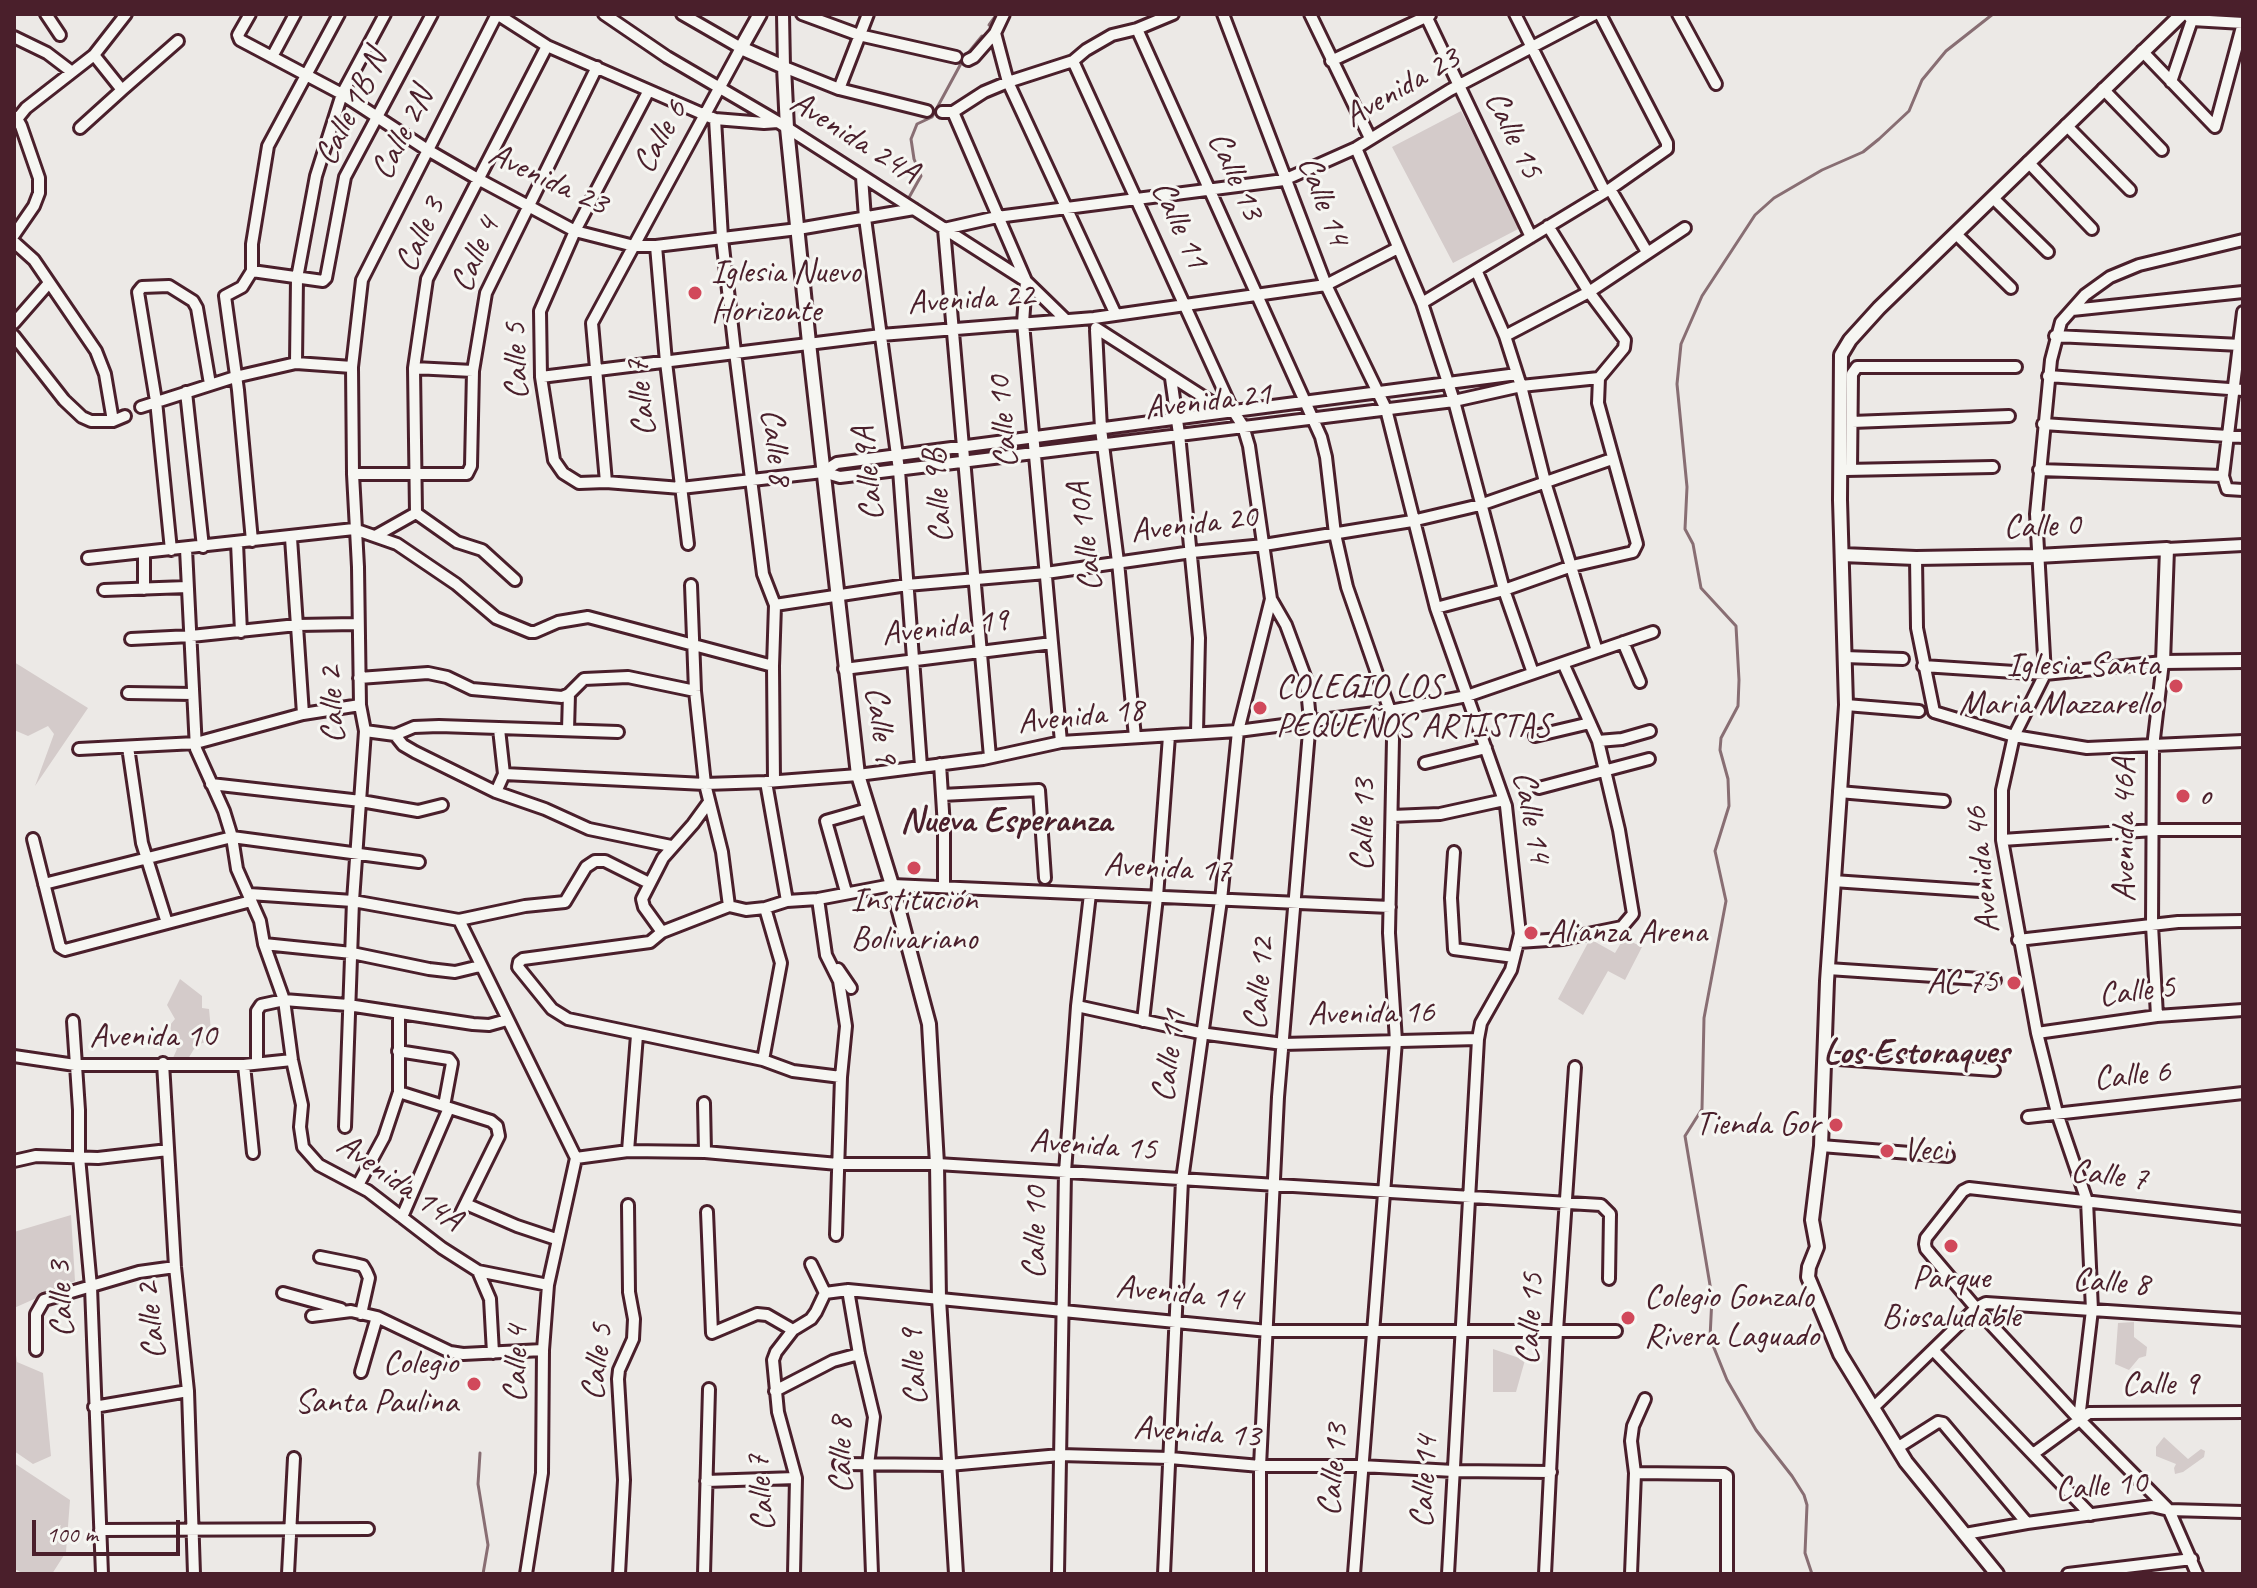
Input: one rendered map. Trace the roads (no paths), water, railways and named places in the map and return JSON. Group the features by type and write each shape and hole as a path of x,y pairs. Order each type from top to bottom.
{"street":[{"path":"46,14 60,35"},
{"path":"14,235 39,193 39,178 15,119 94,55 126,14"},
{"name":"Avenida 23","path":"250,14 238,35 240,40 306,73 426,149 575,231 634,246 656,246 798,229 914,209"},
{"path":"273,55 295,14"},
{"path":"252,541 244,441 225,296 242,287 252,271 252,244 268,146 339,14"},
{"path":"296,363 297,278 316,176 342,94 385,14"},
{"name":"Calle 1B N","path":"297,278 323,281 326,278 345,177 432,14"},
{"path":"497,14 547,46 710,117 782,125"},
{"name":"Calle 2N","path":"362,280 497,14"},
{"name":"Avenida 24A","path":"604,14 667,57 782,125 1026,281 1066,320"},
{"path":"741,48 760,14"},
{"name":"Calle 9","path":"783,14 782,125 798,229 858,775 892,885 929,1024 937,1164 939,1299 956,1574"},
{"path":"802,14 859,35 962,58 974,57 995,33 1004,14"},
{"path":"839,89 868,14"},
{"path":"1008,82 1073,61 1112,35 1137,29 1173,14"},
{"name":"Calle 14","path":"1223,14 1326,285 1386,409 1436,608 1504,800 1514,867 1520,934 1507,980 1481,1023 1478,1039 1448,1574"},
{"path":"1310,14 1370,138"},
{"path":"1515,14 1607,190 1647,252"},
{"path":"1422,303 1477,272 1667,149 1667,143 1597,14"},
{"name":"Avenida 23","path":"944,229 997,217 1284,180 1356,148 1458,86 1597,14"},
{"path":"1678,14 1716,84"},
{"path":"685,15 741,48 839,89 927,111"},
{"path":"1331,61 1428,15"},
{"name":"Calle 15","path":"1428,15 1458,86 1531,237"},
{"path":"2171,82 2187,16"},
{"path":"1846,470 1841,355 1850,340 2142,51 2187,16 2243,23 2215,127 2142,51"},
{"name":"Calle 13","path":"1137,29 1321,437 1335,534 1347,587 1390,711 1393,739 1390,907 1396,1041 1354,1574"},
{"path":"995,33 1008,82 1116,315"},
{"path":"14,37 47,53 72,72"},
{"path":"80,128 178,41"},
{"name":"Calle 3","path":"416,513 414,368 427,279 547,46"},
{"name":"Calle 6","path":"606,482 592,323 710,117 719,88 741,48"},
{"path":"94,55 122,90"},
{"name":"Calle 11","path":"1073,61 1234,410"},
{"name":"Calle 4","path":"414,475 460,476 467,474 471,466 473,371 486,293 597,67"},
{"name":"Calle 10","path":"1008,82 948,112 1026,281 1023,323 1061,742"},
{"path":"2103,89 2162,150"},
{"name":"Calle 5","path":"554,460 541,377 540,311 575,231 648,92"},
{"name":"Calle 8","path":"710,117 763,574 775,605 770,782 787,901"},
{"path":"2066,125 2130,190"},
{"path":"1356,148 1396,249 1422,303 1454,401 1504,590 1533,673"},
{"path":"2028,162 2092,229"},
{"name":"Calle 9A","path":"862,177 899,470 921,766"},
{"path":"1993,198 2048,252"},
{"path":"1436,608 1504,590 1572,566 1633,552 1636,548 1598,403 1599,378 1626,343 1589,292 1548,226"},
{"path":"1505,336 1589,292 1685,228"},
{"name":"Calle 9B","path":"944,229 990,757"},
{"path":"1956,234 2011,288"},
{"path":"2045,674 2036,514 2048,376 2055,336 2061,322 2085,295 2110,277 2139,265 2243,240"},
{"path":"14,242 34,260 96,351 105,374 113,421"},
{"name":"Calle 7","path":"656,246 666,362 688,544"},
{"name":"Avenida 22","path":"541,377 952,327 1066,320 1095,324 1116,315 1326,285 1396,249"},
{"path":"252,271 297,278"},
{"path":"1477,272 1505,336 1521,386 1545,482 1597,651"},
{"name":"Calle 2","path":"345,1127 353,901 365,731 360,705 357,624 359,585 354,529 352,367 362,280"},
{"path":"14,323 49,283"},
{"path":"171,550 156,401 138,292 142,287 169,286 193,301 210,384"},
{"path":"2072,310 2243,292"},
{"path":"2243,312 2238,389 2226,435 2223,476 2227,489 2243,490"},
{"path":"1095,324 1171,378 1216,405 1234,410"},
{"name":"Calle 10A","path":"1095,324 1102,443 1118,562 1135,737"},
{"path":"14,336 64,400 82,417 91,421 113,421 125,416"},
{"path":"2055,336 2240,345"},
{"path":"141,407 210,384 296,363 352,367"},
{"path":"1997,1574 1897,1448 1840,1354 1808,1277 1817,1247 1812,1220 1821,1146 1828,969 1846,705 1842,555 1852,422 1852,374 1857,367 2016,367"},
{"path":"414,368 473,371"},
{"name":"Avenida 21","path":"823,472 837,463 1517,374"},
{"path":"2048,376 2238,389"},
{"path":"1171,378 1199,638 1197,733"},
{"name":"Avenida 21","path":"554,460 563,473 579,483 681,488 823,472 840,477 1454,401 1521,386 1599,378"},
{"path":"186,392 203,547"},
{"name":"Calle 12","path":"1234,410 1249,446 1271,599 1286,625 1306,679 1310,720 1278,1097 1260,1466 1260,1574"},
{"path":"1852,422 2009,416"},
{"path":"2043,424 2243,437"},
{"name":"Avenida 20","path":"775,605 907,585 1046,573 1264,545 1412,521 1480,505 1612,459"},
{"path":"1846,470 1993,467"},
{"path":"2039,470 2223,476"},
{"path":"353,474 414,475"},
{"path":"377,535 416,513 457,542 482,550 515,580"},
{"path":"88,558 354,529 397,544 456,584 496,618 530,632 558,622 588,617 773,666"},
{"path":"291,538 303,714"},
{"path":"237,543 241,632"},
{"name":"Calle 0","path":"1842,555 1916,558 2037,556 2243,545"},
{"name":"Avenida 14A","path":"186,549 196,743 232,837 237,869 260,921 264,944 284,1000 302,1105 300,1127 303,1147 319,1165 358,1185 478,1271 490,1299 493,1353"},
{"name":"Avenida 46A","path":"2157,1016 2152,925 2153,747 2163,662 2167,549"},
{"path":"144,553 144,589"},
{"path":"1916,558 1917,628 1934,712 2014,736 2087,748 2243,741"},
{"path":"691,585 695,691 705,784 722,852 729,906"},
{"path":"104,590 187,587"},
{"name":"Calle 11","path":"1164,1574 1182,1180 1200,1033 1221,900 1238,731 1271,599"},
{"path":"131,639 297,625 357,624"},
{"name":"Avenida 18","path":"504,774 705,784 770,782 940,764 1061,742 1238,731 1390,711 1467,696 1653,632"},
{"path":"1623,642 1640,682"},
{"name":"Avenida 19","path":"844,669 1052,643"},
{"path":"1844,657 1903,659"},
{"path":"1923,666 2045,674 2163,662 2243,661"},
{"path":"1518,942 1563,939 1622,927 1633,914 1619,830 1598,741 1563,663"},
{"path":"359,678 428,673 447,677 472,689 562,697 584,679 628,677 695,691"},
{"name":"Avenida 46","path":"2045,674 2014,736 2002,790 2002,840 2037,1033 2057,1113 2087,1201 2092,1310 2079,1419"},
{"path":"128,693 193,694"},
{"path":"568,730 569,694"},
{"path":"79,749 196,743 303,714 360,705"},
{"path":"1846,705 1919,711"},
{"path":"1535,736 1590,723"},
{"path":"365,731 395,735 414,727 618,732"},
{"path":"496,792 504,774 499,729"},
{"path":"1598,741 1622,739 1650,731"},
{"path":"395,735 403,745 415,752 496,792 589,829 671,846"},
{"path":"1143,1021 1157,897 1169,736"},
{"path":"128,747 132,789 167,923"},
{"path":"1425,763 1486,748"},
{"path":"1539,788 1649,759"},
{"path":"940,764 944,887"},
{"path":"211,784 361,801 418,811 442,805"},
{"path":"942,795 1039,790 1045,878"},
{"path":"1839,792 1944,801"},
{"path":"1392,816 1440,814 1504,800"},
{"path":"662,932 644,907 642,899 671,846 709,802"},
{"path":"846,892 826,821 868,809"},
{"path":"2002,840 2154,830 2243,830"},
{"path":"44,884 232,837 419,862"},
{"path":"33,839 60,947 65,950 250,898 353,901 459,920 525,906 565,902 586,867 595,861 605,861 649,883"},
{"path":"1454,852 1451,898 1454,949 1514,957"},
{"path":"1833,881 1980,891"},
{"name":"Avenida 17","path":"637,1035 568,1019 552,1009 518,967 523,959 650,942 662,932 729,906 746,910 765,908 787,901 818,899 892,885 1390,907"},
{"name":"Calle 10","path":"1058,1574 1065,1172 1077,1006 1090,894"},
{"path":"818,899 826,955 839,981 846,1026 841,1077 836,1235"},
{"path":"763,1060 781,963 765,908"},
{"path":"459,920 576,1158"},
{"path":"2018,940 2178,922 2243,921"},
{"path":"264,944 352,953 455,972 480,966"},
{"path":"826,955 851,988"},
{"path":"1828,969 1995,980"},
{"path":"257,1063 257,1011 261,1005 284,1000 348,1005 473,1024 489,1025 507,1020"},
{"name":"Avenida 16","path":"1077,1006 1200,1033 1283,1044 1478,1039"},
{"name":"Calle 5","path":"2037,1033 2157,1016 2243,1010"},
{"path":"358,1185 384,1137 399,1092 399,1014"},
{"name":"Calle 3","path":"73,1021 79,1157 91,1287 102,1574"},
{"path":"628,1151 637,1035 763,1060 793,1071 841,1077"},
{"path":"398,1051 449,1059 453,1067 447,1107 402,1217"},
{"name":"Avenida 10","path":"14,1056 75,1065 244,1065 292,1060"},
{"path":"1824,1058 1994,1070"},
{"name":"Calle 2","path":"163,1063 175,1267 188,1391 194,1574"},
{"path":"244,1065 253,1153"},
{"name":"Calle 15","path":"1545,1574 1575,1067"},
{"path":"399,1092 491,1121 497,1126 499,1136 464,1208 556,1239"},
{"name":"Calle 6","path":"2028,1117 2243,1093"},
{"path":"704,1103 705,1152"},
{"path":"1821,1146 1948,1156"},
{"path":"14,1161 36,1156 98,1158 168,1150"},
{"name":"Avenida 15","path":"576,1158 628,1151 705,1152 838,1164 937,1164 1601,1205 1610,1214 1609,1279"},
{"name":"Calle 4","path":"526,1574 542,1473 543,1350 548,1285 576,1158"},
{"name":"Calle 7","path":"1976,1308 1925,1244 1926,1238 1963,1191 1969,1188 2243,1219"},
{"name":"Calle 5","path":"619,1574 624,1480 618,1379 633,1339 634,1319 629,1292 628,1205"},
{"path":"707,1212 712,1333 757,1314 767,1315 793,1330 811,1319 825,1293 811,1264"},
{"path":"320,1257 363,1266 369,1278 356,1312"},
{"path":"36,1350 38,1307 44,1300 139,1272 175,1267"},
{"path":"478,1271 548,1285"},
{"name":"Calle 8","path":"848,1290 874,1417 868,1465 872,1574"},
{"name":"Avenida 14","path":"825,1293 848,1290 1268,1331 1616,1331"},
{"path":"283,1293 377,1317 450,1352 543,1350"},
{"name":"Calle 8","path":"1976,1308 1986,1303 2243,1320"},
{"path":"1874,1407 1976,1308 2169,1510 2197,1574"},
{"path":"312,1316 356,1312"},
{"path":"361,1372 377,1317"},
{"name":"Calle 7","path":"793,1330 773,1360 775,1391 796,1478 794,1574"},
{"path":"1934,1351 2091,1515"},
{"path":"775,1391 833,1361 859,1354"},
{"path":"704,1574 709,1389"},
{"path":"94,1407 188,1391"},
{"path":"1631,1574 1635,1473 1631,1441 1633,1426 1645,1399"},
{"name":"Calle 9","path":"2079,1419 2091,1413 2243,1412"},
{"path":"2033,1454 2079,1419"},
{"path":"1897,1448 1938,1422 1943,1423 2027,1523"},
{"name":"Avenida 13","path":"839,1464 949,1465 1060,1455 1170,1458 1260,1466 1551,1472"},
{"path":"288,1574 294,1458"},
{"path":"1635,1473 1724,1474 1729,1481 1727,1574"},
{"path":"706,1481 796,1478"},
{"name":"Calle 10","path":"1965,1534 2152,1506 2169,1510 2243,1512"},
{"path":"100,1530 368,1529"},
{"path":"2068,1574 2192,1559"}],"waterway":[{"path":"989,25 997,14"},
{"path":"1812,1574 1805,1553 1807,1505 1804,1495 1756,1430 1727,1380 1710,1338 1712,1297 1685,1136 1702,1109 1704,1018 1726,901 1715,851 1729,806 1721,738 1738,706 1739,680 1736,626 1701,588 1693,544 1685,529 1687,487 1677,384 1681,344 1702,296 1755,215 1774,198 1822,170 1863,152 1879,139 1909,111 1922,80 1946,51 1993,14"},
{"path":"907,201 921,176 911,139 917,124 932,117 964,58 982,36"},
{"path":"480,1453 478,1484 488,1545 483,1574"}],"place":[{"name":"Iglesia Nuevo Horizonte","path":"695,293"},
{"name":"Iglesia Santa Maria Mazzarello","path":"2176,686"},
{"name":"COLEGIO LOS PEQUEÑOS ARTISTAS","path":"1260,708"},
{"name":"o","path":"2183,796"},
{"name":"Institución Bolivariano","path":"914,868"},
{"name":"Alianza Arena","path":"1531,933"},
{"name":"AC 75","path":"2014,983"},
{"name":"Tienda Gor","path":"1836,1125"},
{"name":"Veci","path":"1887,1151"},
{"name":"Parque Biosaludable","path":"1951,1246"},
{"name":"Colegio Gonzalo Rivera Laguado","path":"1628,1318"},
{"name":"Colegio Santa Paulina","path":"474,1384"}],"district":[{"name":"Nueva Esperanza","path":"1006,822"},
{"name":"Los Estoraques","path":"1916,1054"}]}
